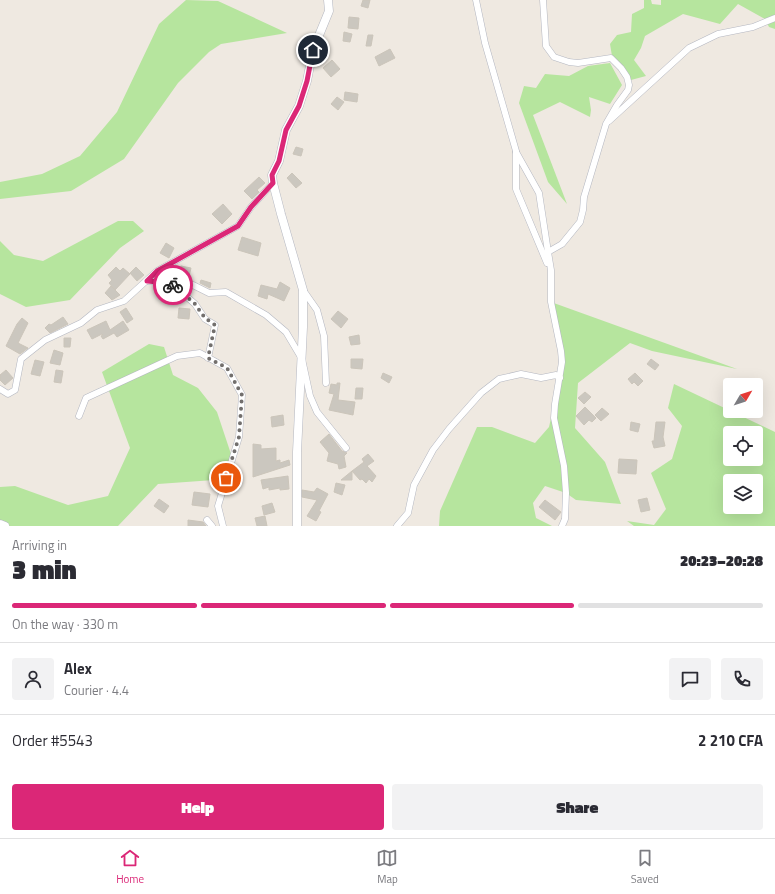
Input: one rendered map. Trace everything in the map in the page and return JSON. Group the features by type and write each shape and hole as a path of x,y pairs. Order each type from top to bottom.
{"street":[{"path":"326,383 324,336 317,310 303,290 293,259 272,175 279,161 286,130 299,106 307,81 313,50 329,10 328,0"},
{"path":"476,0 485,43 516,151 539,193 551,270 551,302 562,362 554,418 564,466 566,493 565,519 562,526"},
{"path":"543,0 546,46 554,57 569,62 578,63 611,58 621,68 629,85 628,90 616,105 606,124 584,197 580,222 562,244 548,252"},
{"path":"606,124 689,48 718,34 753,27 775,18"},
{"path":"516,151 516,189 551,270"},
{"path":"0,389 8,394 15,390 21,359 45,340 80,323 98,310 124,301 157,271 238,226 251,207 273,183"},
{"path":"147,281 193,285 209,293 226,292 266,315 286,332 302,359 310,396 317,412 346,448"},
{"path":"171,283 195,304 205,318 215,325 208,358"},
{"path":"297,526 297,452 302,359 303,290"},
{"path":"79,416 86,398 177,356 200,353 227,368 242,395 239,437 218,506 223,526"},
{"path":"397,526 408,513 414,485 433,450 449,429 481,393 499,379 521,374 541,378 556,375 560,378"},
{"path":"207,520 212,526"},
{"path":"0,524 5,526"}],"green space":[{"path":"186,0 218,1 287,33 221,44 209,52 178,83 124,159 71,191 0,199 0,182 42,174 80,156 117,112 159,24"},
{"path":"644,0 651,0 652,4 661,5 661,0 775,0 775,29 769,27 765,19 738,4 720,24 683,14 645,36 641,48 634,60 646,76 631,80 612,56 610,44 617,35 631,32 632,14 644,8"},
{"path":"610,63 622,85 610,104 589,97 591,110 590,117 560,102 533,115 567,204 548,182 519,103 524,86 536,88 545,74 569,76 588,66"},
{"path":"118,221 133,221 144,231 120,248 70,300 26,307 0,294 0,241 14,255 43,261"},
{"path":"551,302 737,369 652,351 630,343 578,383 575,428 605,462 621,504 576,500 566,493 545,486 533,503 536,518 552,526 439,526 440,511 477,427 492,427 535,443 549,427 562,362"},
{"path":"149,344 164,347 173,375 198,388 217,412 232,457 227,473 214,480 158,484 118,526 0,526 0,487 15,486 68,505 108,496 130,448 102,372"},
{"path":"674,384 723,407 723,418 746,418 762,426 723,426 723,466 763,466 763,426 775,432 775,526 634,526 627,521 654,525 666,509 651,473 672,459 682,426 668,408"}],"building":[{"path":"363,0 370,0 368,8 361,6"},
{"path":"349,17 359,18 358,29 348,28"},
{"path":"344,32 352,34 350,42 343,41"},
{"path":"368,35 373,35 371,46 366,46"},
{"path":"390,49 395,58 379,66 375,57"},
{"path":"332,60 340,69 331,77 323,68"},
{"path":"345,92 358,94 357,102 344,100"},
{"path":"337,97 344,102 338,110 331,104"},
{"path":"296,147 303,149 301,156 293,154"},
{"path":"292,173 302,183 296,188 287,178"},
{"path":"259,177 265,183 257,190 259,192 252,199 244,191"},
{"path":"223,204 232,214 222,224 212,214"},
{"path":"242,237 261,243 258,256 238,250"},
{"path":"166,243 174,248 169,258 160,253"},
{"path":"181,266 191,268 188,280 178,279"},
{"path":"116,267 120,271 123,268 130,274 115,290 109,283 112,280 108,275"},
{"path":"136,267 144,275 137,281 130,273"},
{"path":"201,280 211,283 210,288 200,283"},
{"path":"280,282 290,288 284,301 268,294 267,299 258,296 261,285 277,289"},
{"path":"111,286 120,295 112,300 105,293"},
{"path":"126,308 133,319 127,323 120,312"},
{"path":"179,308 190,309 189,319 178,318"},
{"path":"338,311 348,319 341,328 331,319"},
{"path":"63,317 68,324 50,333 45,328 49,324 51,325"},
{"path":"22,318 28,323 18,343 28,348 20,354 6,346 17,324"},
{"path":"106,321 110,330 123,321 129,330 117,337 114,333 103,339 101,336 103,335 102,334 92,339 87,330"},
{"path":"359,335 360,344 351,345 349,337"},
{"path":"64,338 71,338 70,347 64,347"},
{"path":"54,350 63,353 60,365 50,363"},
{"path":"351,359 363,359 362,369 351,368"},
{"path":"651,359 659,365 655,370 647,364"},
{"path":"35,360 44,362 40,376 31,374"},
{"path":"6,370 13,378 5,385 0,380 0,375"},
{"path":"56,370 63,371 61,383 54,382"},
{"path":"383,373 392,377 389,383 381,378"},
{"path":"635,373 643,381 638,386 634,382 632,384 628,379"},
{"path":"337,383 340,383 338,400 355,402 353,415 329,410 334,394 329,393 331,384 337,385"},
{"path":"356,388 363,388 362,399 355,399"},
{"path":"585,392 591,397 584,404 578,398"},
{"path":"585,407 596,418 592,422 589,420 584,425 576,416"},
{"path":"602,408 609,414 601,421 595,415"},
{"path":"283,415 284,425 272,427 271,417"},
{"path":"631,422 640,424 638,432 630,430"},
{"path":"656,422 665,422 663,437 665,446 654,448 652,441 654,441"},
{"path":"329,434 342,451 347,453 344,456 346,467 339,469 338,464 327,461 329,453 320,442"},
{"path":"253,444 261,445 261,449 276,448 276,461 280,460 280,463 289,460 290,465 253,477"},
{"path":"368,454 374,461 367,466 376,476 372,482 369,479 366,483 362,479 360,480 352,471 364,462 362,459"},
{"path":"619,459 637,460 636,474 618,473"},
{"path":"352,471 352,480 341,480"},
{"path":"288,476 289,489 280,490 280,488 269,490 269,487 263,489 261,480"},
{"path":"336,483 345,485 342,495 334,492"},
{"path":"317,488 328,494 319,511 321,512 316,521 307,516 317,500 302,497 302,490 314,492"},
{"path":"194,492 210,494 208,507 192,505"},
{"path":"647,498 650,510 641,512 638,500"},
{"path":"159,499 169,506 164,513 154,506"},
{"path":"545,500 561,512 555,520 539,507"},
{"path":"272,503 275,512 264,515 262,506"},
{"path":"265,516 267,526 257,526 255,518"},
{"path":"188,520 203,522 206,526 188,526"}],"way so far":[{"path":"173,285 195,304 205,318 215,325 208,358 227,368 242,395 239,437 226,478"}],"route":[{"path":"173,285 171,283 147,281 157,271 238,226 251,207 273,183 272,175 279,161 286,130 299,106 307,81 313,50"}]}
